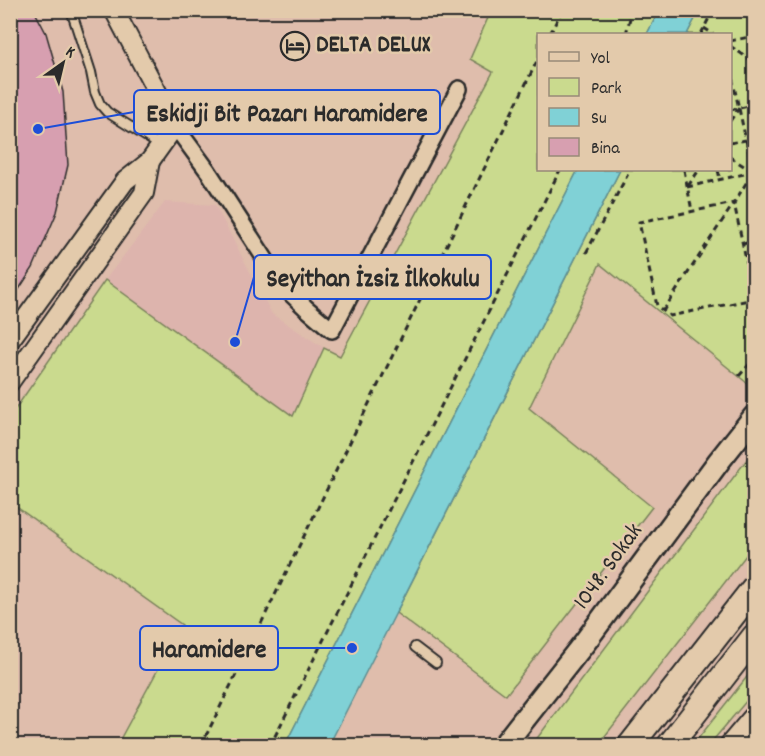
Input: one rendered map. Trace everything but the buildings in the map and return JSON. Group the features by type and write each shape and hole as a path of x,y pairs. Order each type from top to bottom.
{"highway":[{"path":"630,746 754,588"},
{"path":"669,746 754,637"},
{"path":"732,746 754,720"}],"main road":[{"name":"1048. Sokak","path":"503,746 585,642 754,417"}],"street":[{"path":"114,10 175,126 208,171 282,285 332,330 459,89"},
{"path":"10,340 126,181 150,161 175,126"},
{"path":"10,382 144,194 150,161"}],"lane":[{"path":"71,10 100,104 108,112 161,146"},
{"path":"415,646 436,663"}],"path":[{"path":"550,33 562,10"},
{"path":"626,33 632,10"},
{"path":"701,33 713,10"},
{"path":"704,28 712,33"},
{"path":"732,41 754,36"},
{"path":"732,47 754,62"},
{"path":"201,746 537,60"},
{"path":"732,77 754,180"},
{"path":"732,110 754,105"},
{"path":"732,118 739,108"},
{"path":"732,144 747,140"},
{"path":"732,158 754,172"},
{"path":"270,746 559,171"},
{"path":"586,253 629,171"},
{"path":"684,171 692,212"},
{"path":"687,187 698,171"},
{"path":"718,171 720,180"},
{"path":"687,187 754,172"},
{"path":"663,311 754,172"},
{"path":"734,203 754,298 670,316 657,306 639,222 734,203"},
{"path":"743,244 754,241"},
{"path":"739,376 754,359"}],"shaded area":[{"path":"165,202 215,205 272,314 324,348 293,417 105,280"}],"green space":[{"path":"491,11 659,11 648,33 537,33 537,171 577,171 285,745 117,745 182,625 11,503 11,415 105,280 293,416 324,348 340,356 493,72 470,59"},
{"path":"699,11 754,11 754,373 747,383 600,264 529,408 652,507 506,695 396,613 619,171 732,171 732,33 688,33"},
{"path":"754,450 754,545 598,745 532,745"},
{"path":"754,668 754,692 709,745 693,745"}],"water":[{"path":"659,10 699,11 688,33 648,33"},
{"path":"577,171 619,171 329,745 285,745"}],"place":[{"name":"DELTA DELUX","path":"295,46"},
{"name":"Eskidji Bit Pazarı Haramidere","path":"38,129"},
{"name":"Seyithan İzsiz İlkokulu","path":"235,342"},
{"name":"Haramidere","path":"352,648"}]}
